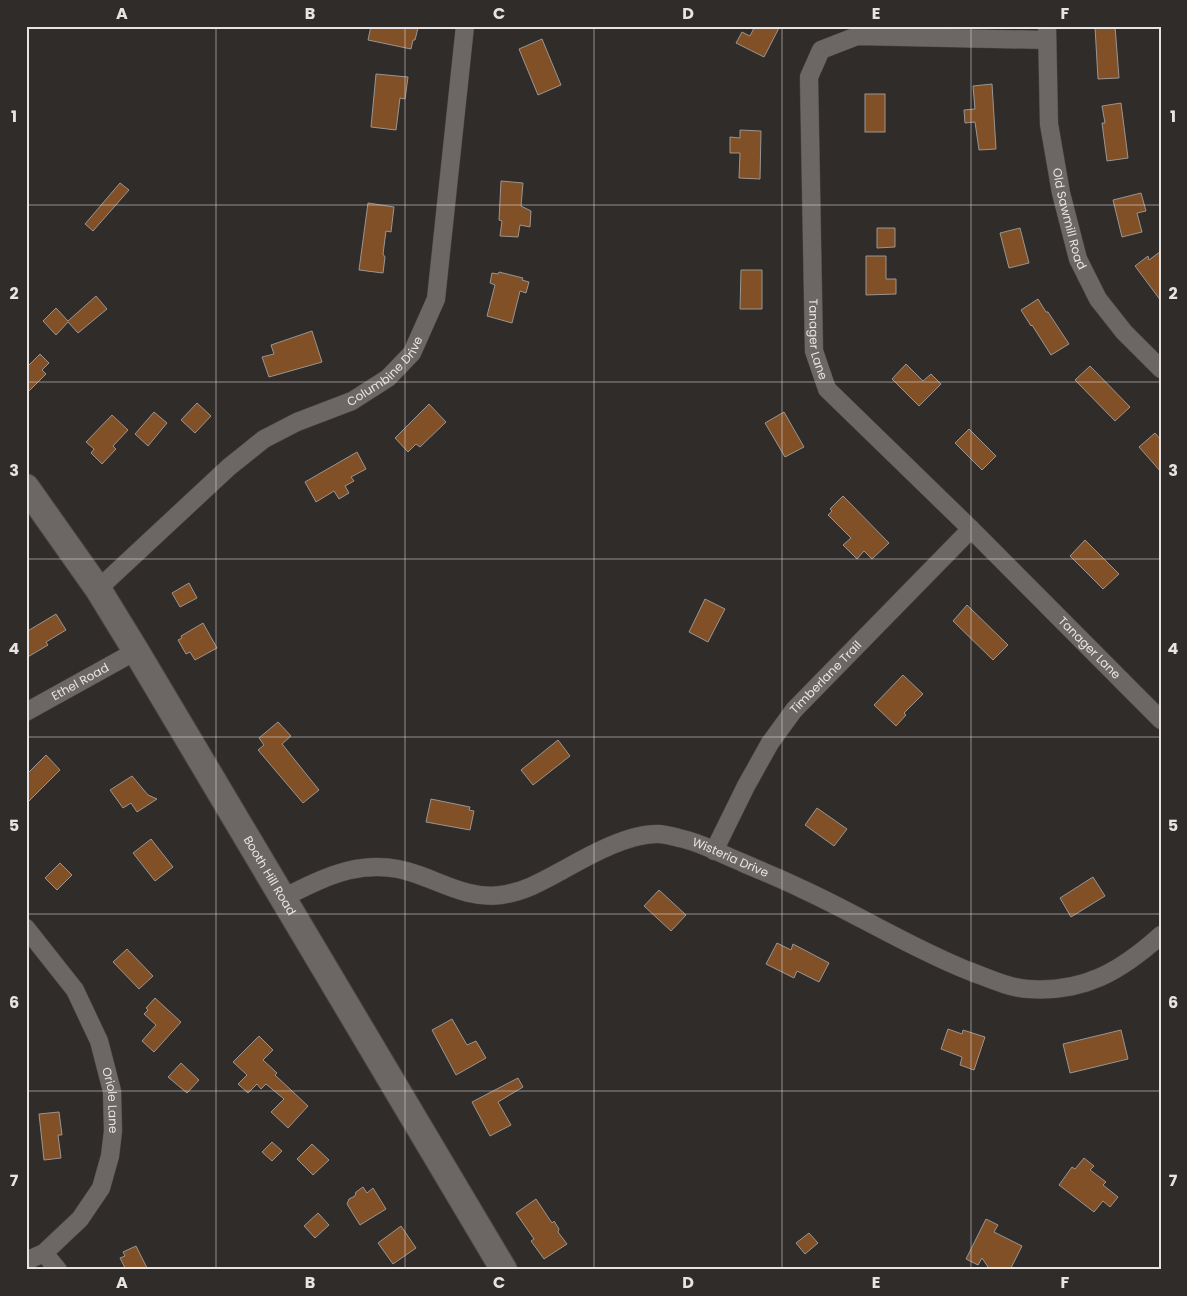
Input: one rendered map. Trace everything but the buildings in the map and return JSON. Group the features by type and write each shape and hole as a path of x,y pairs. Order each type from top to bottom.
{"street":[{"name":"Columbine Drive","path":"98,589 222,473 264,439 297,422 352,401 388,378 412,353 436,299 465,26"},
{"name":"Old Sawmill Road","path":"1047,33 1049,124 1060,193 1078,259 1098,299 1124,332 1161,369"},
{"name":"Tanager Lane","path":"1047,33 857,36 821,50 809,77 814,351 827,389 971,529 1161,720"},
{"name":"Booth Hill Road","path":"26,487 98,589 504,1270"},
{"name":"Timberlane Trail","path":"714,851 746,786 770,743 794,710 971,529"},
{"name":"Ethel Road","path":"26,712 136,652"},
{"name":"Wisteria Drive","path":"283,898 321,879 358,868 383,866 418,874 453,890 478,896 502,895 535,886 582,860 626,840 658,834 683,838 714,851 803,889 936,958 1026,990 1057,989 1085,984 1114,972 1133,959 1161,935"},
{"name":"Oriole Lane","path":"26,928 75,990 98,1041 112,1092 113,1131 110,1156 101,1188 80,1219 44,1253 26,1261"},
{"path":"44,1253 58,1270"}]}
